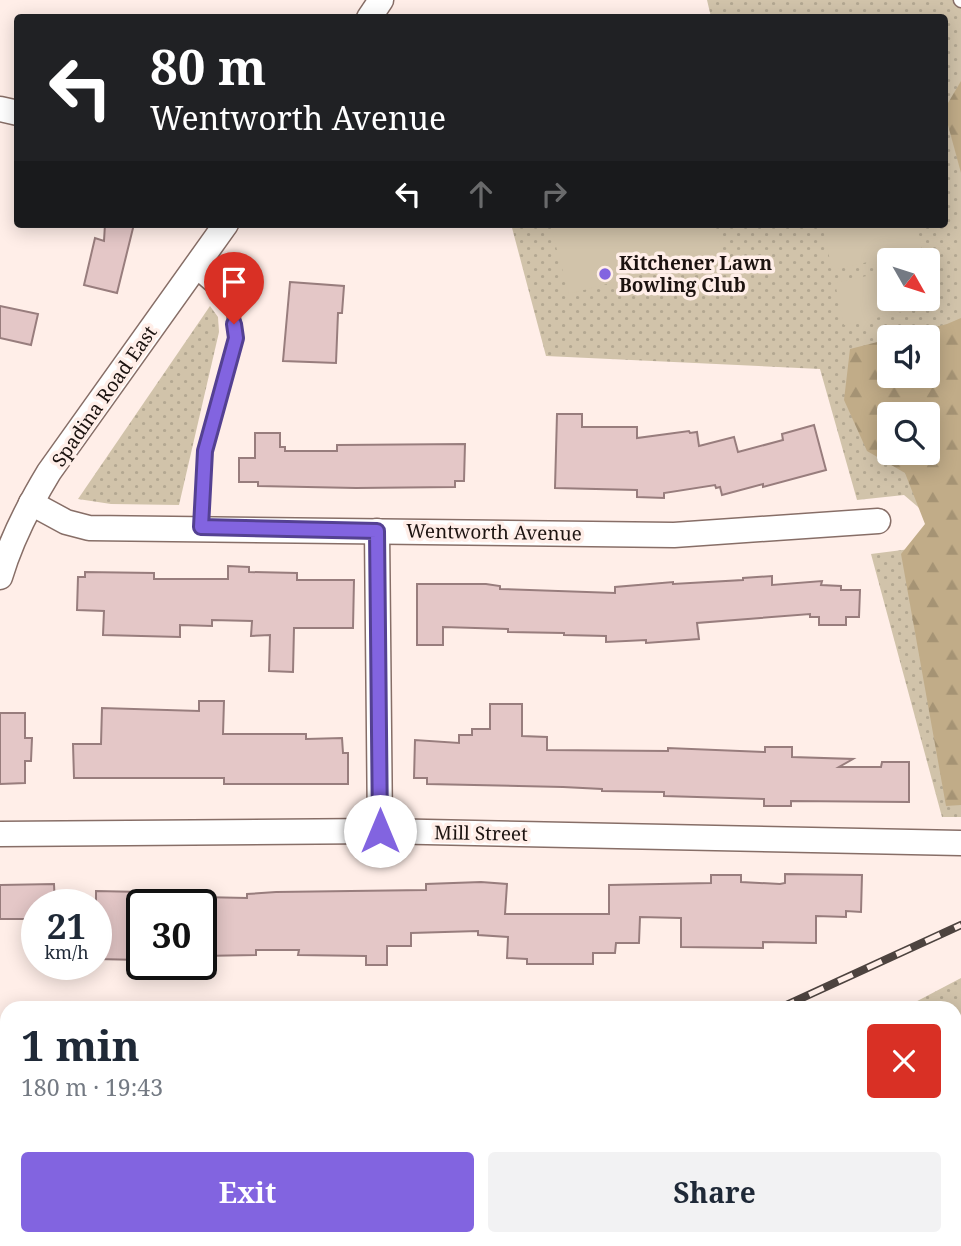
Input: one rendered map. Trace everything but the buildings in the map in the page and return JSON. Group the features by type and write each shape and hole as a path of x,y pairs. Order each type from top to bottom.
{"street":[{"name":"Spadina Road East","path":"0,577 6,556 31,503 68,445 223,228"},
{"name":"Wentworth Avenue","path":"31,503 66,522 89,528 201,527 674,535 878,522"},
{"path":"377,531 380,831"},
{"name":"Mill Street","path":"0,834 380,831 961,843"}],"lane":[{"path":"193,270 216,290 233,310 236,338 205,451 201,527"}],"shaded area":[{"path":"707,0 961,0 961,817 942,817 871,554 910,549 931,518 904,495 857,500 820,369 546,356 512,228 948,228 948,14 710,14"},
{"name":"Kitchener Lawn Bowling Club","path":"551,228 716,228 723,253 569,294"},
{"path":"823,228 918,228 922,248 877,248 877,260 832,270"},
{"path":"877,274 877,312 902,312 844,325 835,283"},
{"path":"210,306 218,317 219,332 179,505 111,504 78,499"},
{"path":"961,978 961,1001 917,1001"}],"green space":[{"path":"961,81 961,173 948,125 948,103"},
{"path":"961,318 961,805 946,806 901,554 925,524 905,473 891,465 940,465 940,402 877,402 877,457 867,451 844,400 850,349 877,342 877,388 940,388 940,326"}],"railway":[{"path":"795,1001 961,925"}],"place":[{"name":"Kitchener Lawn Bowling Club","path":"605,274"}],"route":[{"path":"234,324 236,338 205,451 201,527 377,531 380,831"}]}
